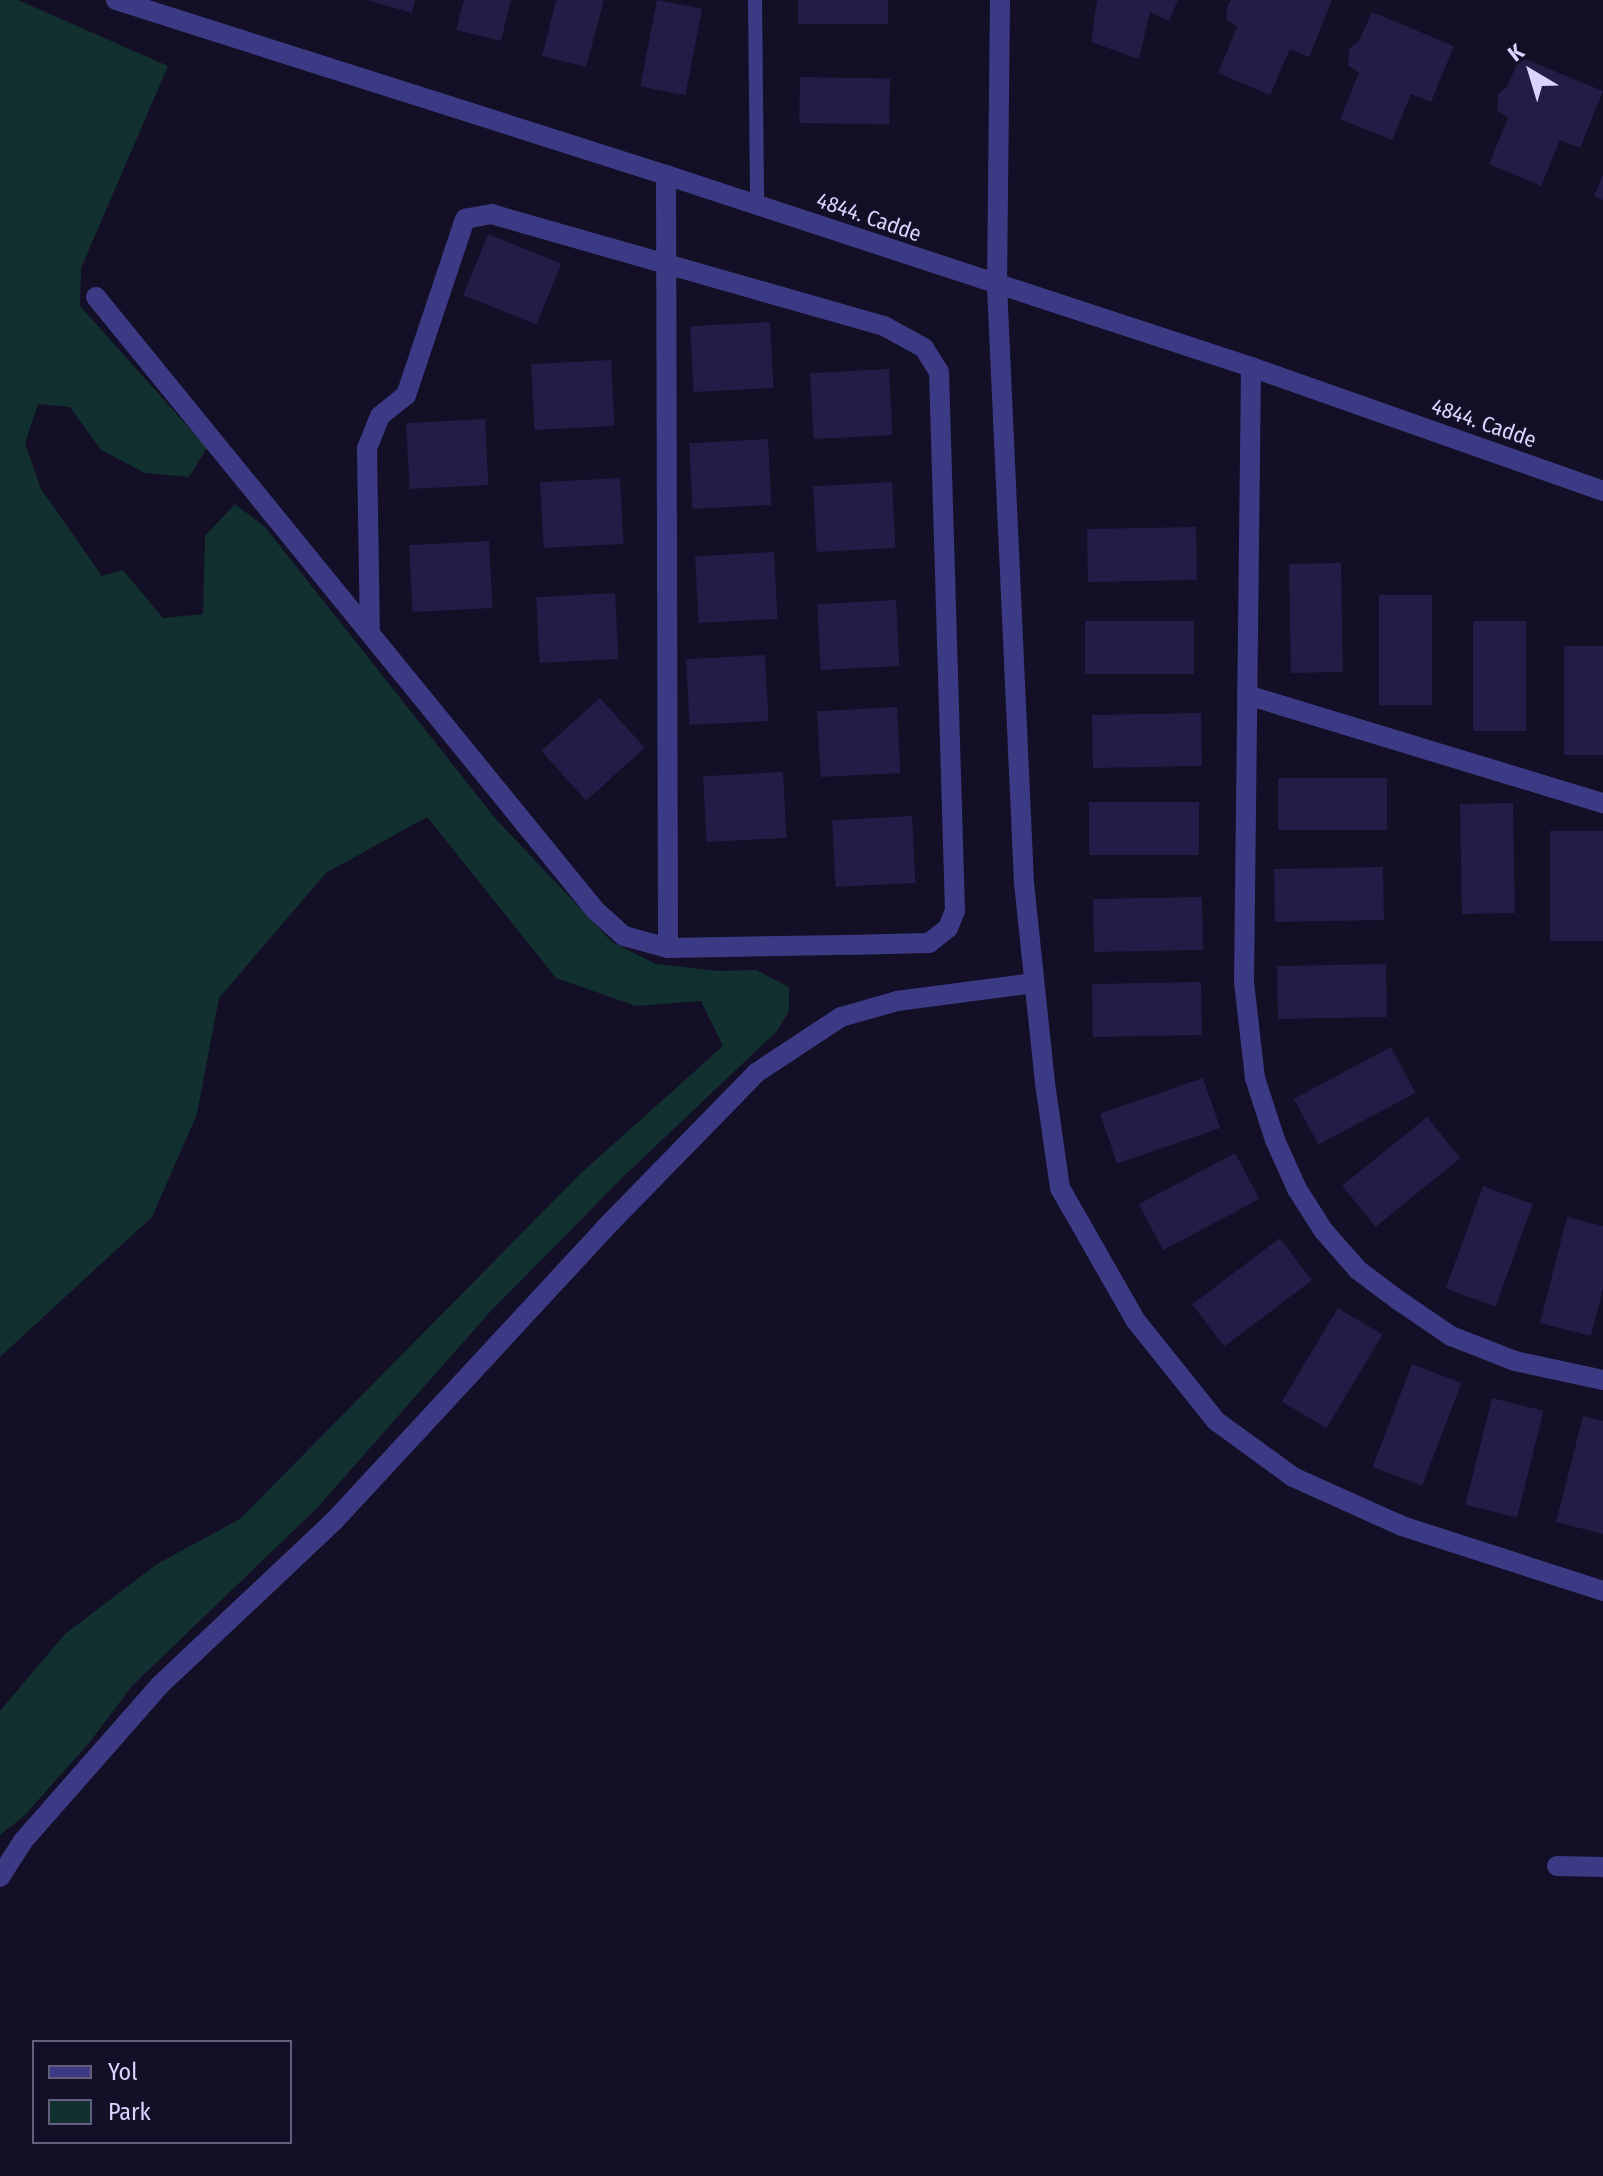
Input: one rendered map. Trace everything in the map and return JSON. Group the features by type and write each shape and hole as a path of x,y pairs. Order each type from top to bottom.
{"street":[{"name":"4844. Cadde","path":"116,0 666,175 1251,367 1603,491"},
{"path":"1000,0 997,286 1024,883 1060,1188 1136,1321 1216,1421 1293,1477 1402,1526 1603,1591"},
{"path":"666,175 668,948"},
{"path":"96,297 595,910 624,936 668,948 929,943 948,928 955,911 939,372 924,348 884,326 492,214 465,219 406,395 380,416 367,449 370,633"},
{"path":"1251,367 1244,982 1255,1078 1275,1140 1297,1189 1323,1230 1358,1270 1451,1336 1515,1361 1603,1380"},
{"path":"1247,695 1603,803"},
{"path":"0,1877 23,1841 160,1685 334,1521 605,1228 756,1073 841,1017 897,1001 1034,983"},
{"path":"1557,1866 1603,1867"}],"lane":[{"path":"755,0 757,205"}],"green space":[{"path":"0,0 18,0 168,66 81,268 80,306 207,448 189,477 145,473 101,450 70,407 38,404 25,443 41,489 102,576 123,570 163,618 203,614 205,536 235,504 265,527 495,818 612,942 656,964 718,971 756,970 789,987 789,1011 777,1031 623,1177 489,1313 317,1508 132,1686 89,1743 24,1816 0,1835 0,1711 65,1634 157,1564 240,1519 580,1174 723,1046 701,1001 636,1006 556,978 427,817 326,873 219,998 197,1114 152,1217 0,1357"}],"building":[{"path":"367,0 415,0 412,13"},
{"path":"464,0 511,0 501,41 456,30"},
{"path":"556,0 604,0 586,67 542,56"},
{"path":"657,0 702,9 685,95 640,86"},
{"path":"798,0 888,0 888,24 798,24"},
{"path":"1097,0 1178,0 1169,21 1150,12 1139,59 1091,42"},
{"path":"1232,0 1332,0 1309,57 1290,49 1270,95 1218,73 1237,27 1226,19 1228,4"},
{"path":"1372,12 1454,46 1431,102 1411,94 1392,140 1340,119 1359,73 1348,65 1349,49 1359,41"},
{"path":"1520,57 1603,91 1580,148 1560,140 1541,186 1489,164 1508,118 1497,110 1498,94 1507,87"},
{"path":"800,77 890,79 889,125 799,123"},
{"path":"1603,175 1603,200 1594,196"},
{"path":"488,234 561,264 537,325 463,295"},
{"path":"770,322 773,388 694,392 690,326"},
{"path":"611,360 614,426 535,430 531,364"},
{"path":"889,369 892,435 814,439 810,373"},
{"path":"485,419 488,485 410,489 406,423"},
{"path":"768,439 771,505 693,509 689,443"},
{"path":"620,478 623,544 544,548 540,482"},
{"path":"892,482 895,548 817,552 813,486"},
{"path":"1196,527 1197,580 1088,582 1087,529"},
{"path":"489,541 493,608 413,612 409,545"},
{"path":"774,552 778,619 699,623 695,556"},
{"path":"1341,563 1343,672 1291,673 1289,564"},
{"path":"615,593 618,659 540,663 536,597"},
{"path":"1379,595 1432,595 1432,705 1379,705"},
{"path":"896,600 899,666 821,670 817,604"},
{"path":"1085,621 1194,621 1194,674 1085,674"},
{"path":"1473,621 1526,621 1526,731 1473,731"},
{"path":"1564,646 1603,646 1603,755 1564,755"},
{"path":"765,655 768,721 690,725 686,659"},
{"path":"600,698 645,748 586,801 541,751"},
{"path":"897,707 900,773 821,777 817,711"},
{"path":"1201,713 1202,766 1093,768 1092,715"},
{"path":"783,772 786,838 707,842 703,776"},
{"path":"1278,778 1387,778 1387,830 1278,830"},
{"path":"1089,802 1199,802 1199,855 1089,855"},
{"path":"1513,803 1515,913 1462,914 1460,804"},
{"path":"912,816 916,883 836,887 832,820"},
{"path":"1550,831 1603,831 1603,941 1550,941"},
{"path":"1383,867 1384,920 1275,922 1274,869"},
{"path":"1202,897 1203,950 1094,952 1093,899"},
{"path":"1386,964 1387,1017 1278,1019 1277,966"},
{"path":"1201,982 1202,1035 1093,1037 1092,984"},
{"path":"1391,1047 1415,1093 1318,1145 1294,1099"},
{"path":"1203,1078 1220,1128 1117,1164 1100,1113"},
{"path":"1427,1117 1460,1158 1376,1227 1342,1186"},
{"path":"1235,1153 1259,1199 1163,1250 1139,1204"},
{"path":"1483,1186 1533,1204 1496,1307 1446,1288"},
{"path":"1567,1217 1603,1226 1603,1289 1591,1336 1540,1323"},
{"path":"1280,1238 1312,1280 1224,1347 1192,1304"},
{"path":"1338,1308 1383,1335 1326,1428 1282,1401"},
{"path":"1412,1364 1461,1383 1422,1486 1373,1467"},
{"path":"1492,1398 1543,1411 1517,1518 1465,1505"},
{"path":"1583,1416 1603,1421 1603,1534 1556,1522"}]}
